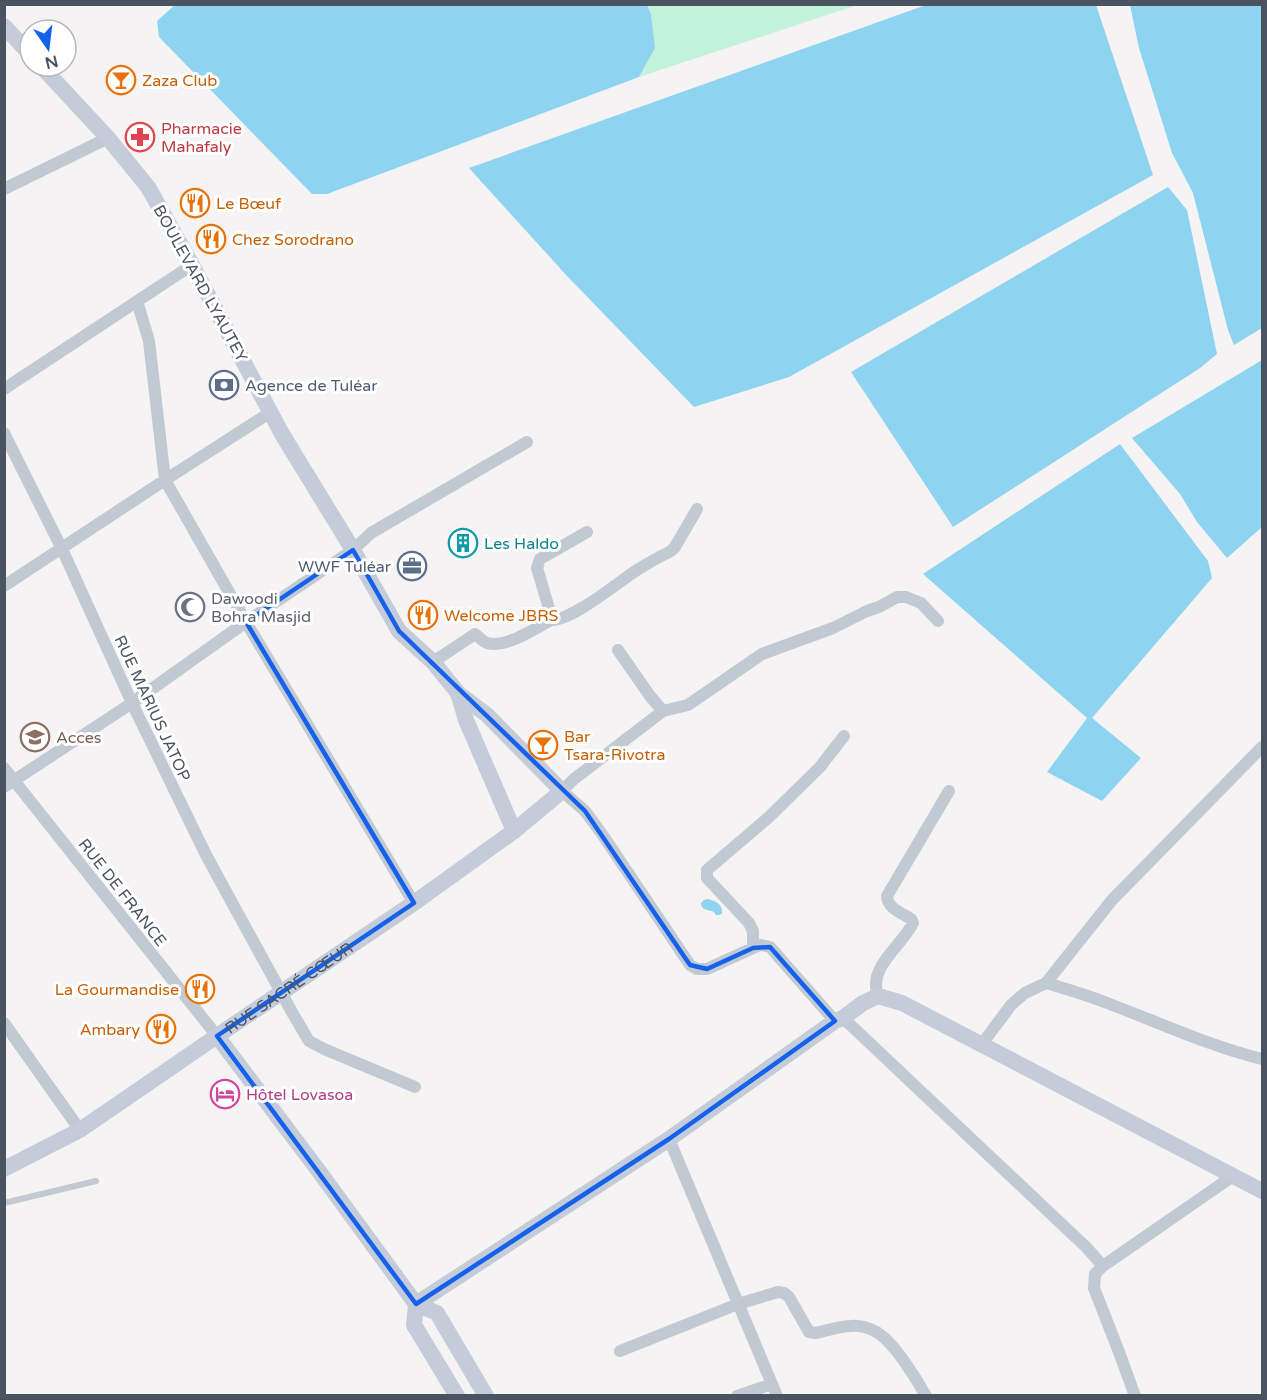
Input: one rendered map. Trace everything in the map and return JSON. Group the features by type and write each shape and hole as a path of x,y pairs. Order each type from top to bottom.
{"street":[{"path":"4,26 18,41"},
{"name":"BOULEVARD LYAUTEY","path":"52,78 108,138 148,187 282,434 353,550 399,631 433,662 458,693 487,715 562,791"},
{"path":"4,189 108,138"},
{"path":"4,389 192,265"},
{"path":"137,301 149,341 165,480 246,622 414,903"},
{"path":"4,586 271,412"},
{"name":"RUE MARIUS JATOP","path":"4,433 62,549 132,704 206,855 309,1041 415,1087"},
{"path":"9,783 132,704 246,622 353,550 371,533 527,442"},
{"path":"433,662 475,634 487,643 506,642 551,620 559,620 574,612 675,547 697,509"},
{"path":"551,620 537,568 540,559 587,532"},
{"path":"938,621 921,603 906,597 897,597 833,628 762,654 688,705 663,711 574,778 562,791 585,811 602,834 690,965 698,969 707,969 761,945 770,947 839,1019 1086,1246 1103,1266"},
{"path":"618,650 663,711"},
{"name":"BOULEVARD LYAUTEY","path":"458,693 466,720 514,831"},
{"path":"753,948 753,932 749,923 707,878 707,870 769,817 820,767 844,736"},
{"path":"982,1044 1011,1005 1025,993 1046,983 1112,900 1263,747"},
{"name":"RUE DE FRANCE","path":"4,768 9,783 217,1036"},
{"name":"RUE SACRÉ CŒUR","path":"4,1169 80,1130 414,903 514,831 562,791"},
{"path":"878,996 875,982 879,970 913,923 911,919 890,906 887,896 949,791"},
{"path":"1046,983 1105,1002 1244,1055 1263,1059"},
{"path":"416,1304 669,1139 839,1019 878,996 902,1003 1263,1191"},
{"path":"4,1023 80,1130"},
{"path":"217,1036 416,1304 437,1313 486,1395"},
{"path":"669,1139 775,1390 737,1395"},
{"path":"1135,1395 1094,1288 1095,1274 1103,1266 1233,1176"},
{"path":"620,1351 738,1304 778,1292 789,1297 809,1332 815,1333 852,1325 878,1333 891,1345 926,1395"},
{"path":"416,1304 414,1325 457,1395"}],"lane":[{"path":"4,1203 96,1181"}],"highlighted area":[{"path":"353,550 399,631 585,811 690,965 707,969 753,948 770,947 835,1021 669,1139 416,1304 217,1036 414,903 246,622"}],"green space":[{"path":"647,5 857,5 639,77 655,48 651,14"}],"water":[{"path":"176,4 647,5 651,14 655,48 639,77 327,194 312,194 159,37 157,21"},
{"path":"926,5 1096,5 1153,175 789,377 694,407 568,277 469,168"},
{"path":"1130,5 1262,5 1262,328 1234,345 1228,330 1193,193 1172,153 1139,48"},
{"path":"1168,187 1187,210 1217,354 1200,368 953,527 851,372"},
{"path":"1262,360 1262,527 1227,558 1197,522 1180,494 1132,438"},
{"path":"1120,444 1208,561 1212,578 1092,718 1141,758 1102,801 1047,772 1087,718 923,574"},
{"path":"708,899 720,905 722,913 720,915 702,907 701,903"}],"place":[{"name":"Zaza Club","path":"121,80"},
{"name":"Pharmacie Mahafaly","path":"140,137"},
{"name":"Le Bœuf","path":"195,203"},
{"name":"Chez Sorodrano","path":"211,239"},
{"name":"Agence de Tuléar","path":"224,385"},
{"name":"Les Haldo","path":"463,543"},
{"name":"WWF Tuléar","path":"412,566"},
{"name":"Dawoodi Bohra Masjid","path":"190,607"},
{"name":"Welcome JBRS","path":"423,615"},
{"name":"Acces","path":"35,737"},
{"name":"Bar Tsara-Rivotra","path":"543,745"},
{"name":"La Gourmandise","path":"200,989"},
{"name":"Ambary","path":"161,1029"},
{"name":"Hôtel Lovasoa","path":"225,1094"}]}
